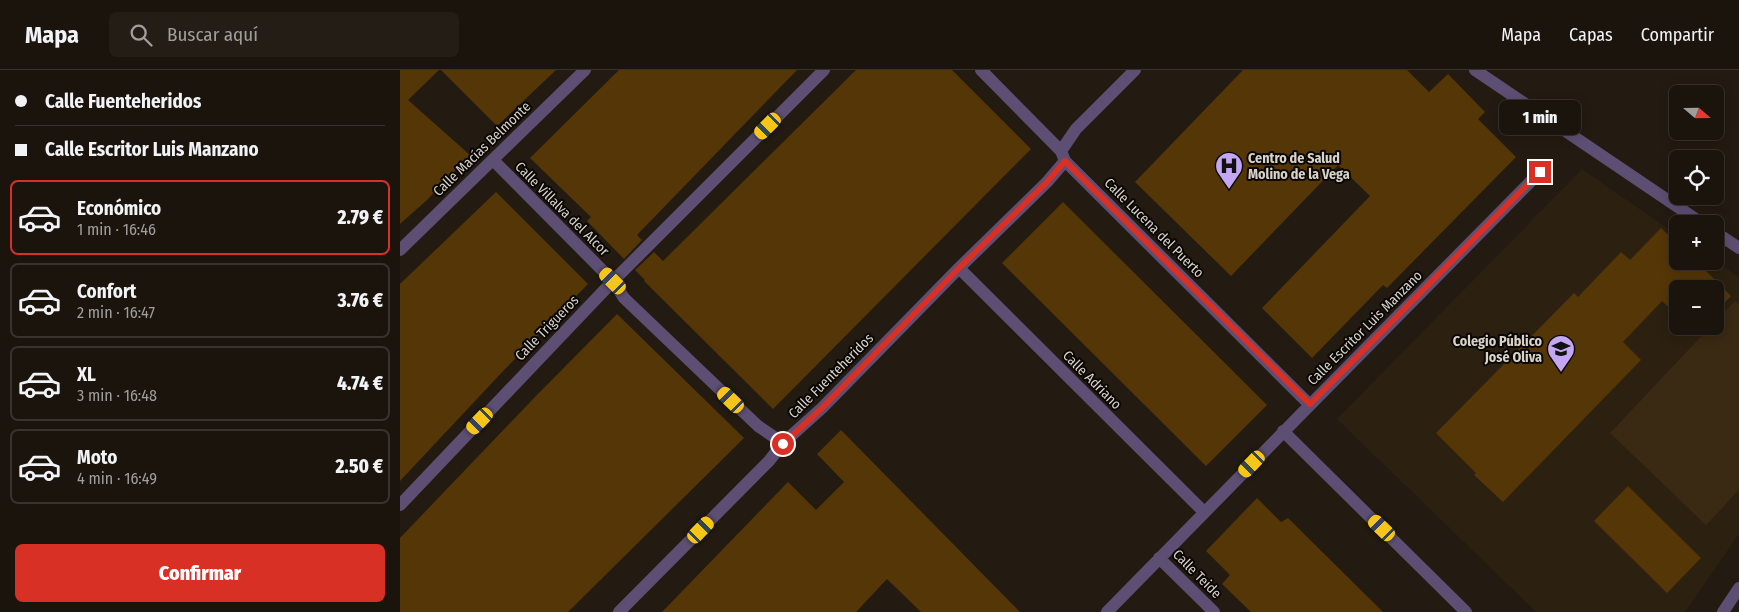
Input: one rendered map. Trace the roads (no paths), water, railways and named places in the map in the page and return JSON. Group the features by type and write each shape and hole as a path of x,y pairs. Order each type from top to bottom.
{"street":[{"name":"Calle Macías Belmonte","path":"400,250 585,70"},
{"name":"Calle Trigueros","path":"400,505 613,281 824,70"},
{"name":"Calle Lucena del Puerto","path":"981,70 1063,156 1310,404"},
{"name":"Calle Fuenteheridos","path":"619,612 769,461 783,444 822,408 959,268 1047,182 1063,156 1076,129 1134,70"},
{"path":"1475,70 1690,215"},
{"name":"Calle Villalva del Alcor","path":"493,160 613,281 624,298 751,419 783,444"},
{"name":"Calle Escritor Luis Manzano","path":"1107,612 1283,431 1540,172"},
{"path":"1724,238 1739,248"},
{"name":"Calle Adriano","path":"959,268 1204,512"},
{"path":"1283,431 1466,612"},
{"name":"Calle Teide","path":"1159,558 1214,612"},
{"path":"1723,612 1739,588"}],"place":[{"name":"Centro de Salud Molino de la Vega","path":"1229,190"},
{"name":"Colegio Público José Oliva","path":"1561,373"}]}
